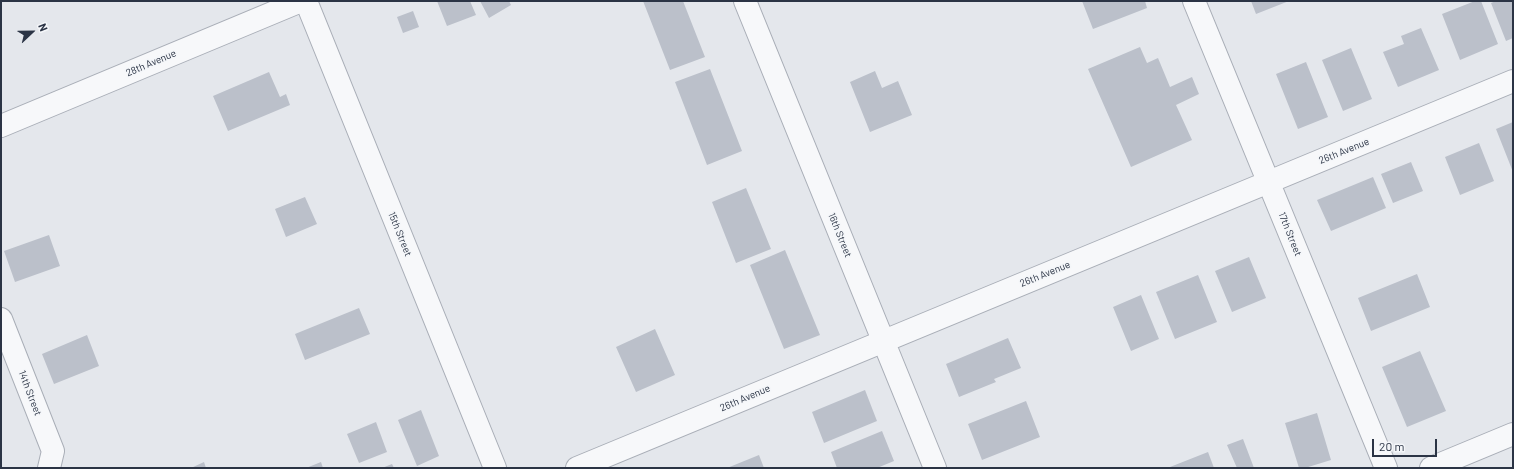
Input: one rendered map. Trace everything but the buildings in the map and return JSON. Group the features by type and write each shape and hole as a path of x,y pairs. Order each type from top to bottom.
{"street":[{"name":"28th Avenue","path":"1,126 301,1"},
{"name":"15th Street","path":"306,1 495,468"},
{"name":"16th Street","path":"745,1 935,468"},
{"name":"17th Street","path":"1194,1 1386,468"},
{"name":"26th Avenue","path":"577,468 1513,81"},
{"name":"14th Street","path":"1,319 53,451 49,468"},
{"path":"1431,468 1513,434"}]}
